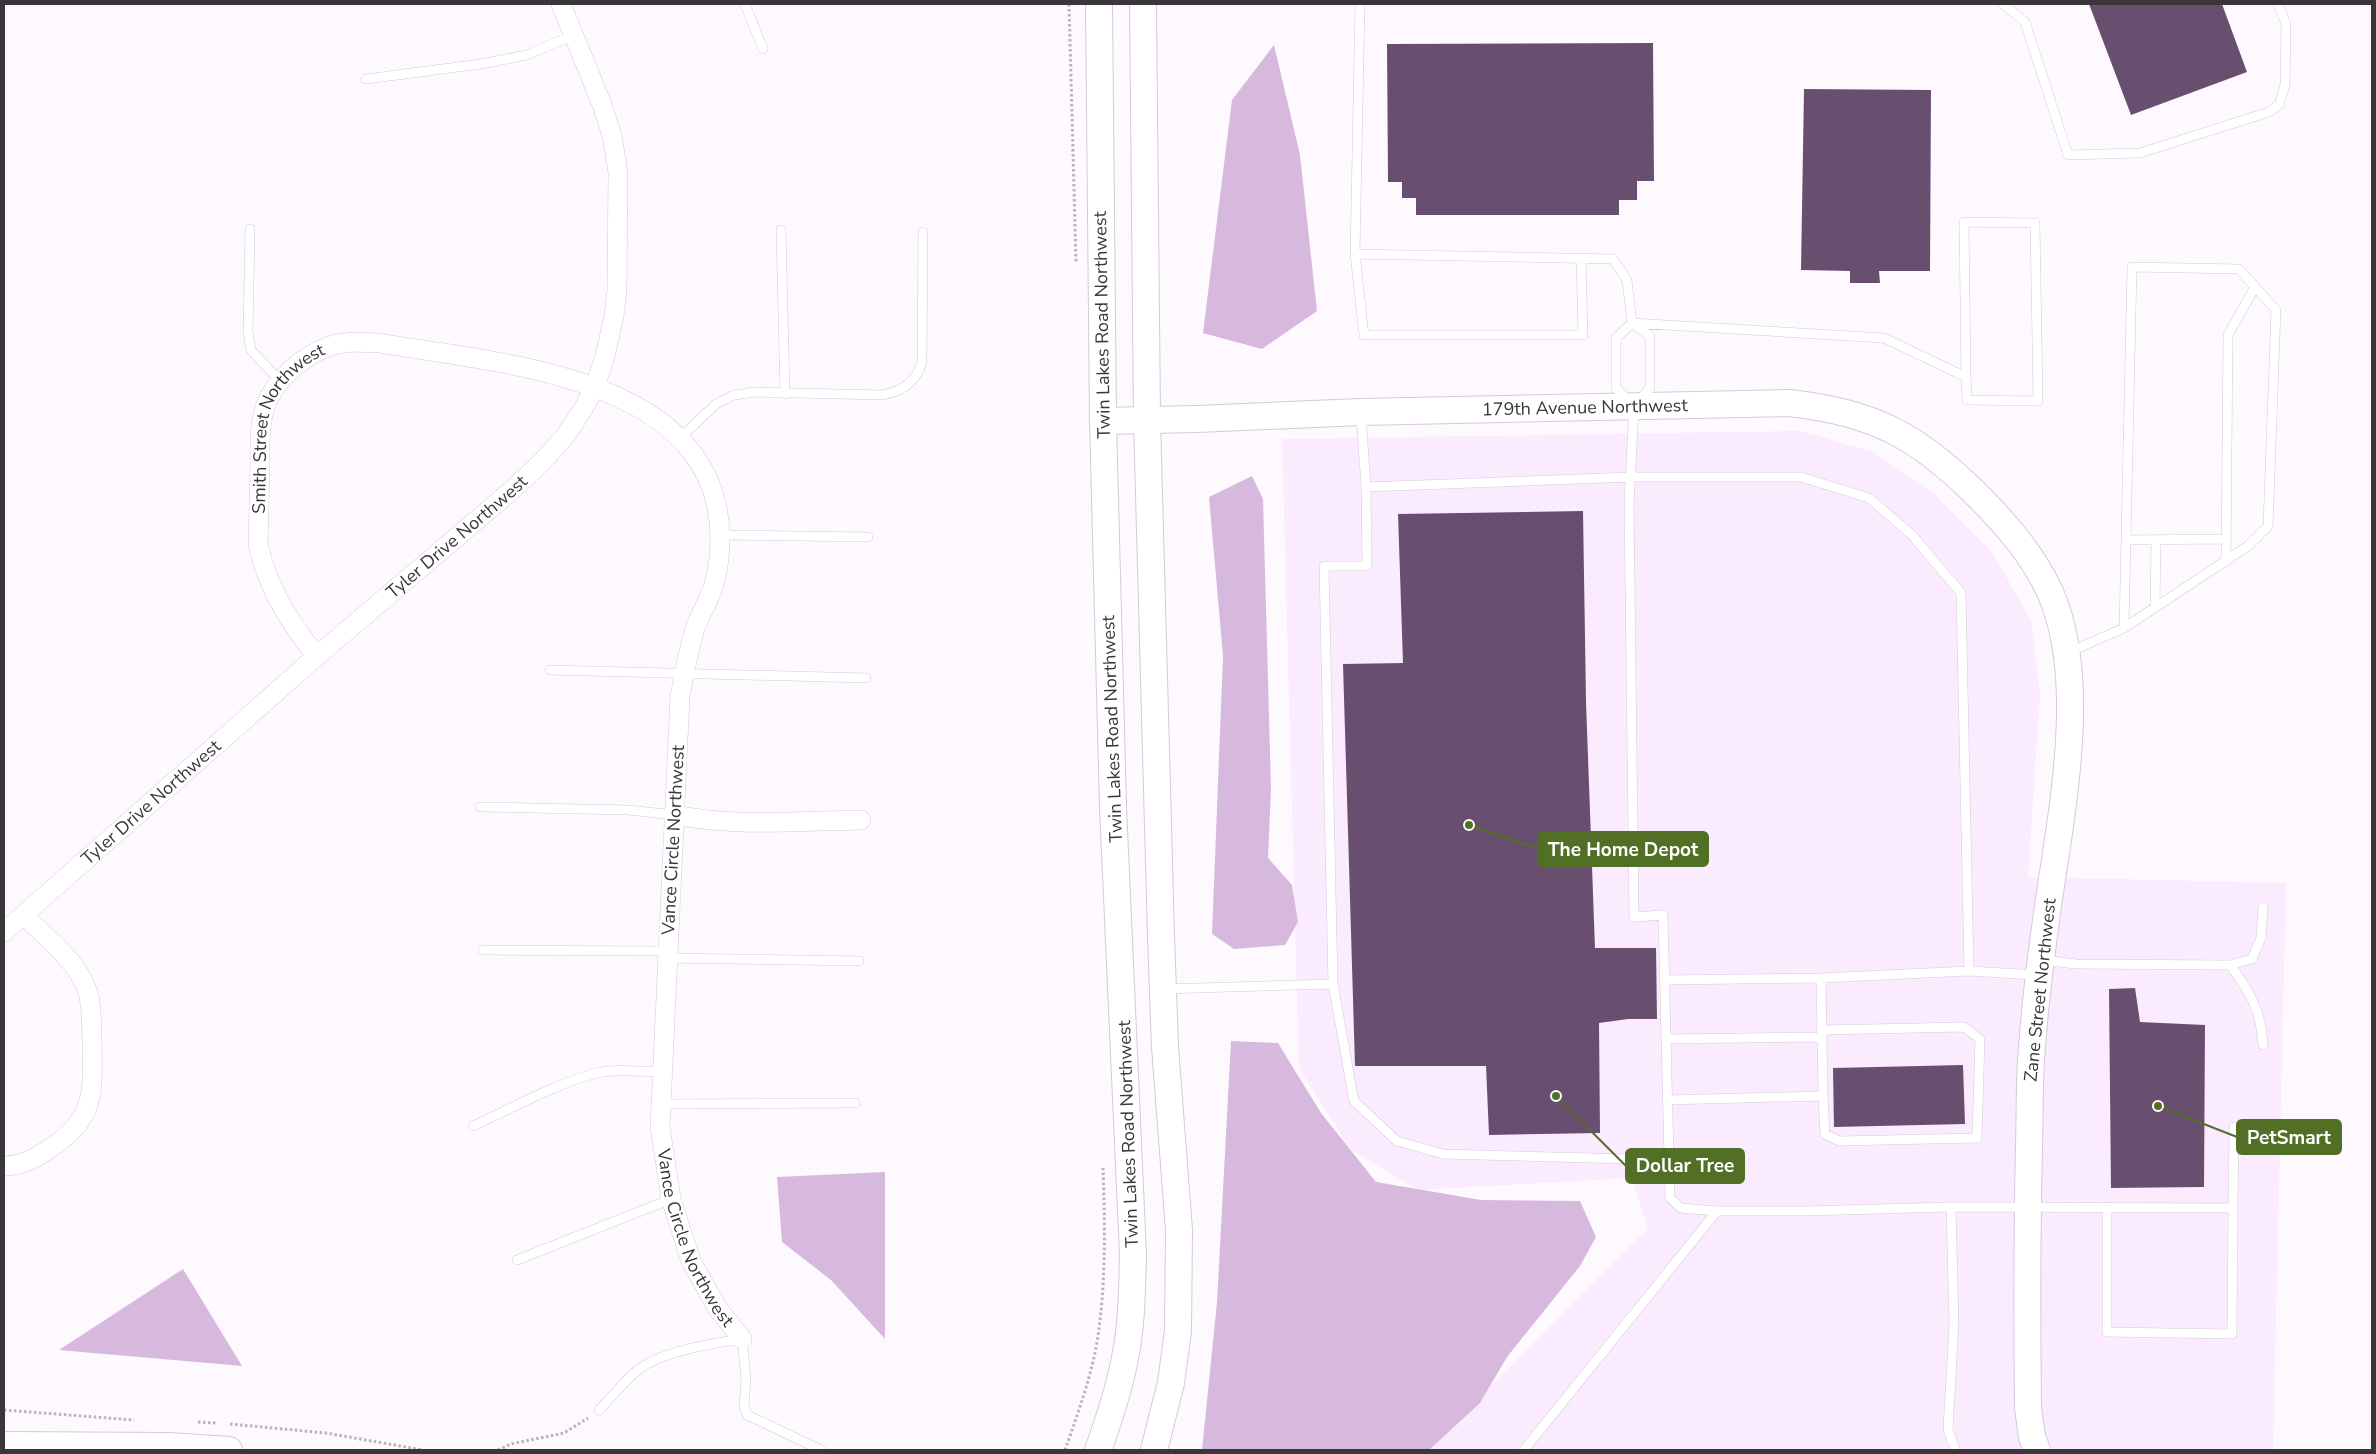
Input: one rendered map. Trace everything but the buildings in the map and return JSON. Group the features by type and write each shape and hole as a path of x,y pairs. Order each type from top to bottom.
{"street":[{"name":"Tyler Drive Northwest","path":"4,932 317,656 511,491 565,436 595,387 614,316 617,290 618,172 612,136 561,4"},
{"name":"Twin Lakes Road Northwest","path":"1098,1450 1114,1405 1125,1358 1132,1310 1134,1255 1113,797 1103,421 1100,4"},
{"path":"1143,4 1147,420 1161,936 1165,1047 1180,1230 1178,1331 1171,1383 1154,1450"},
{"name":"Smith Street Northwest","path":"317,656 293,628 281,607 262,561 258,544 260,433 265,408 280,381 308,357 330,346 350,342 379,343 553,373 595,387"},
{"name":"Vance Circle Northwest","path":"595,387 660,421 680,438 691,449 705,474 716,508 720,535 715,582 697,625 680,696 660,1126 664,1163 671,1199 691,1261 718,1309 742,1339"},
{"name":"179th Avenue Northwest","path":"1103,421 1361,412 1789,403 1825,406 1857,414 1885,425 1912,439 1940,462 1991,510 2019,542"},
{"name":"Zane Street Northwest","path":"2019,542 2036,565 2051,595 2061,625 2066,654 2069,728 2066,778 2039,967 2032,1050 2028,1208 2028,1408 2032,1437 2037,1450"},
{"path":"675,815 690,818 742,821 861,820"},
{"path":"4,1166 15,1166 31,1160 76,1129 88,1107 92,1088 89,994 81,975 24,915"},
{"path":"4,1445 168,1446 230,1450"}],"lane":[{"path":"745,4 763,49"},
{"path":"1360,4 1355,254 1364,334 1583,335 1581,259"},
{"path":"2003,4 2025,22 2068,155 2140,154 2269,112 2278,105 2285,85 2286,24 2278,4"},
{"path":"366,79 481,64 527,55 574,35"},
{"path":"1964,222 2035,223 2038,401 1967,400 1966,377 1964,222"},
{"path":"250,229 248,332 252,350 280,381"},
{"path":"781,230 785,394"},
{"path":"680,438 723,400 750,393 882,396 901,389 916,377 922,362 923,232"},
{"path":"1355,254 1613,259 1627,280 1632,323 1650,336 1650,388 1634,407 1629,540 1634,917 1663,915 1670,1198 1681,1208 1717,1211 1805,1211 1951,1207 2233,1208"},
{"path":"2066,654 2124,628 2248,546 2268,526 2276,310 2239,269 2132,267 2124,628"},
{"path":"2226,560 2228,334 2255,287"},
{"path":"1634,407 1616,388 1616,338 1632,323 1884,338 1966,377"},
{"path":"1361,412 1366,487 1367,566 1324,566 1333,984 1354,1101 1397,1141 1443,1154 1670,1160"},
{"path":"1366,487 1632,477 1801,477 1869,498 1912,535 1961,593 1969,971"},
{"path":"720,535 868,537"},
{"path":"2126,540 2226,540"},
{"path":"2155,608 2156,540"},
{"path":"550,670 649,671 684,675 866,678"},
{"path":"480,807 628,810 675,815"},
{"path":"1664,980 1821,978 2076,964 2230,965 2252,959 2261,938 2263,907"},
{"path":"483,950 860,961"},
{"path":"2230,965 2250,992 2262,1025 2263,1045"},
{"path":"1666,1039 1822,1033 1964,1027 1980,1039 1977,1138 1839,1142 1825,1134 1823,1096 1822,1033 1821,978"},
{"path":"1164,989 1333,984"},
{"path":"473,1126 556,1088 597,1073 614,1070 662,1072"},
{"path":"1667,1100 1823,1096"},
{"path":"660,1104 855,1103"},
{"path":"2107,1207 2107,1332 2232,1334 2234,1126"},
{"path":"517,1260 671,1199"},
{"path":"1951,1207 1954,1324 1948,1430 1955,1450"},
{"path":"1524,1450 1717,1211"},
{"path":"599,1410 638,1370 648,1364 702,1345 742,1339 746,1379 744,1407 746,1415 821,1450"}],"path":[{"path":"498,1450 511,1444 564,1433 599,1410"}],"shaded area":[{"path":"1274,45 1300,155 1317,311 1262,349 1203,333 1232,100"},
{"path":"1802,431 1872,452 1930,490 1993,553 2031,621 2040,695 2028,877 2286,883 2273,1450 1427,1450 1648,1228 1632,1178 1418,1190 1350,1149 1299,1068 1282,439"},
{"path":"1252,476 1263,499 1271,789 1268,858 1292,885 1298,922 1285,945 1234,949 1212,934 1223,656 1209,497"},
{"path":"1231,1041 1278,1043 1321,1113 1376,1182 1481,1200 1580,1201 1596,1237 1580,1266 1507,1357 1480,1403 1429,1450 1202,1450 1217,1302"},
{"path":"885,1172 885,1339 831,1280 782,1242 777,1177"},
{"path":"183,1269 242,1366 59,1350"}],"place":[{"name":"The Home Depot","path":"1469,825"},
{"name":"Dollar Tree","path":"1556,1096"},
{"name":"PetSmart","path":"2158,1106"}]}
